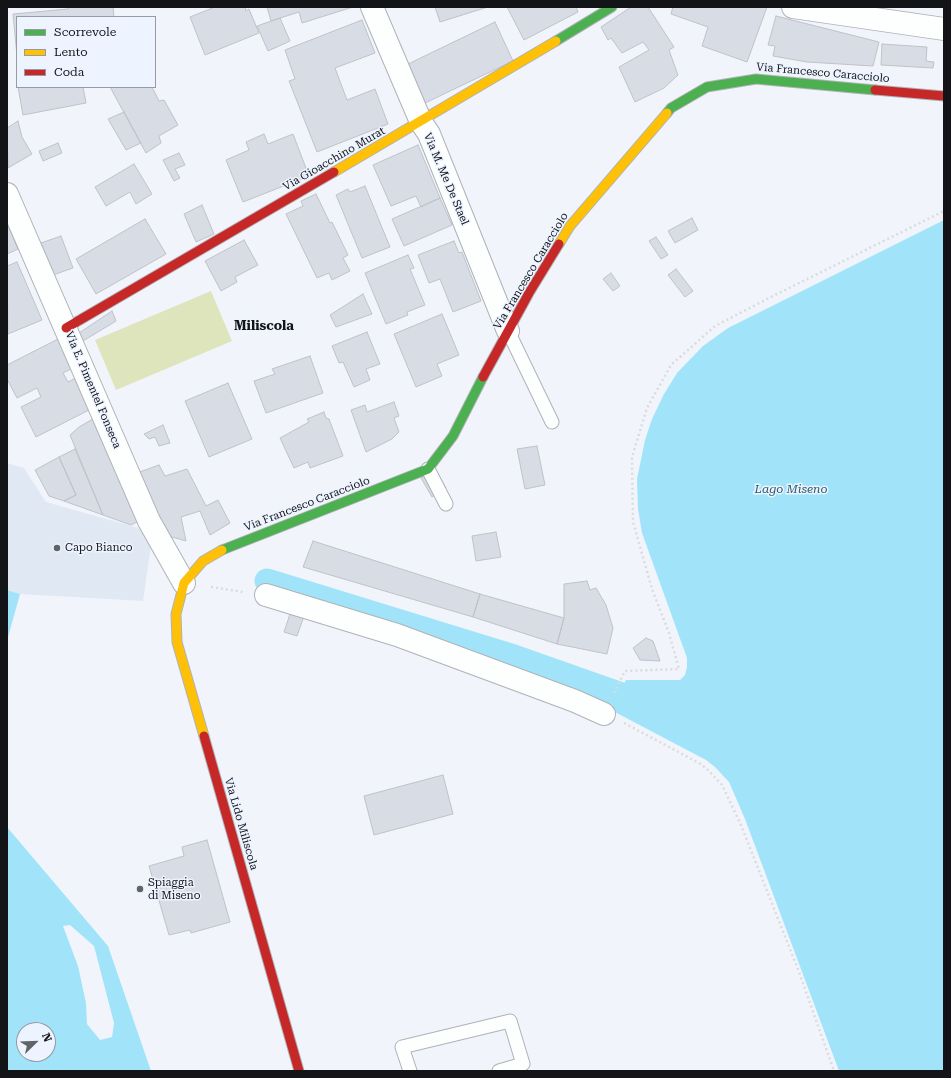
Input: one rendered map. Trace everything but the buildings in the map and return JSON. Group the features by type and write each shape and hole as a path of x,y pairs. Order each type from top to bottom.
{"main road":[{"name":"Via Gioacchino Murat","path":"66,328 421,122 612,7"},
{"name":"Via Francesco Caracciolo","path":"184,583 202,561 230,546 428,468 453,436 508,331 570,226 671,108 707,86 756,79 944,96"},
{"name":"Via Lido Miliscola","path":"184,583 176,614 177,642 299,1071"}],"street":[{"name":"Via M. Me De Stael","path":"372,7 421,122 429,134 508,331"},
{"path":"793,7 944,29"},
{"name":"Via E. Pimentel Fonseca","path":"7,194 150,521 184,583"},
{"path":"266,596 397,635 575,701 604,714"}],"lane":[{"path":"508,331 552,422"},
{"path":"428,468 446,504"},
{"path":"410,1071 402,1047 510,1021 523,1064 499,1071"}],"path":[{"path":"625,671 679,669 669,633 652,589 633,522 632,457 647,408 671,365 715,326 944,211"},
{"path":"184,583 266,596"},
{"path":"604,714 698,763 707,769 722,785 741,825 799,972 834,1071"}],"shaded area":[{"path":"7,463 24,468 46,502 153,532 143,601 20,594 7,590"}],"green space":[{"path":"211,291 232,341 116,390 95,340"}],"water":[{"name":"Lago Miseno","path":"944,220 944,1071 839,1071 745,819 729,782 706,760 611,710 626,680 680,680 685,675 687,667 687,658 642,533 638,509 637,479 645,440 652,419 664,394 677,373 703,346 728,328"},
{"path":"7,590 20,594 7,641"},
{"path":"7,827 108,946 151,1071 7,1071"}],"pier":[{"path":"70,925 94,946 114,1023 112,1037 100,1040 87,1024 86,1003 78,966 63,926"}],"waterway":[{"path":"267,581 514,657 619,694"}],"traffic: fast":[{"path":"556,41 612,7"},
{"path":"667,113 671,108 707,87 756,79 875,90"},
{"path":"222,550 428,469 453,436 483,377"}],"traffic: slow":[{"path":"334,172 556,41"},
{"path":"559,244 570,226 667,113"},
{"path":"204,736 177,642 176,614 184,583 203,561 222,550"}],"traffic: jam":[{"path":"875,90 944,96"},
{"path":"66,328 334,172"},
{"path":"483,377 529,293 559,244"},
{"path":"204,736 299,1071"}],"place":[{"name":"Capo Bianco","path":"57,548"},
{"name":"Spiaggia di Miseno","path":"140,889"}],"district":[{"name":"Miliscola","path":"264,326"}]}
